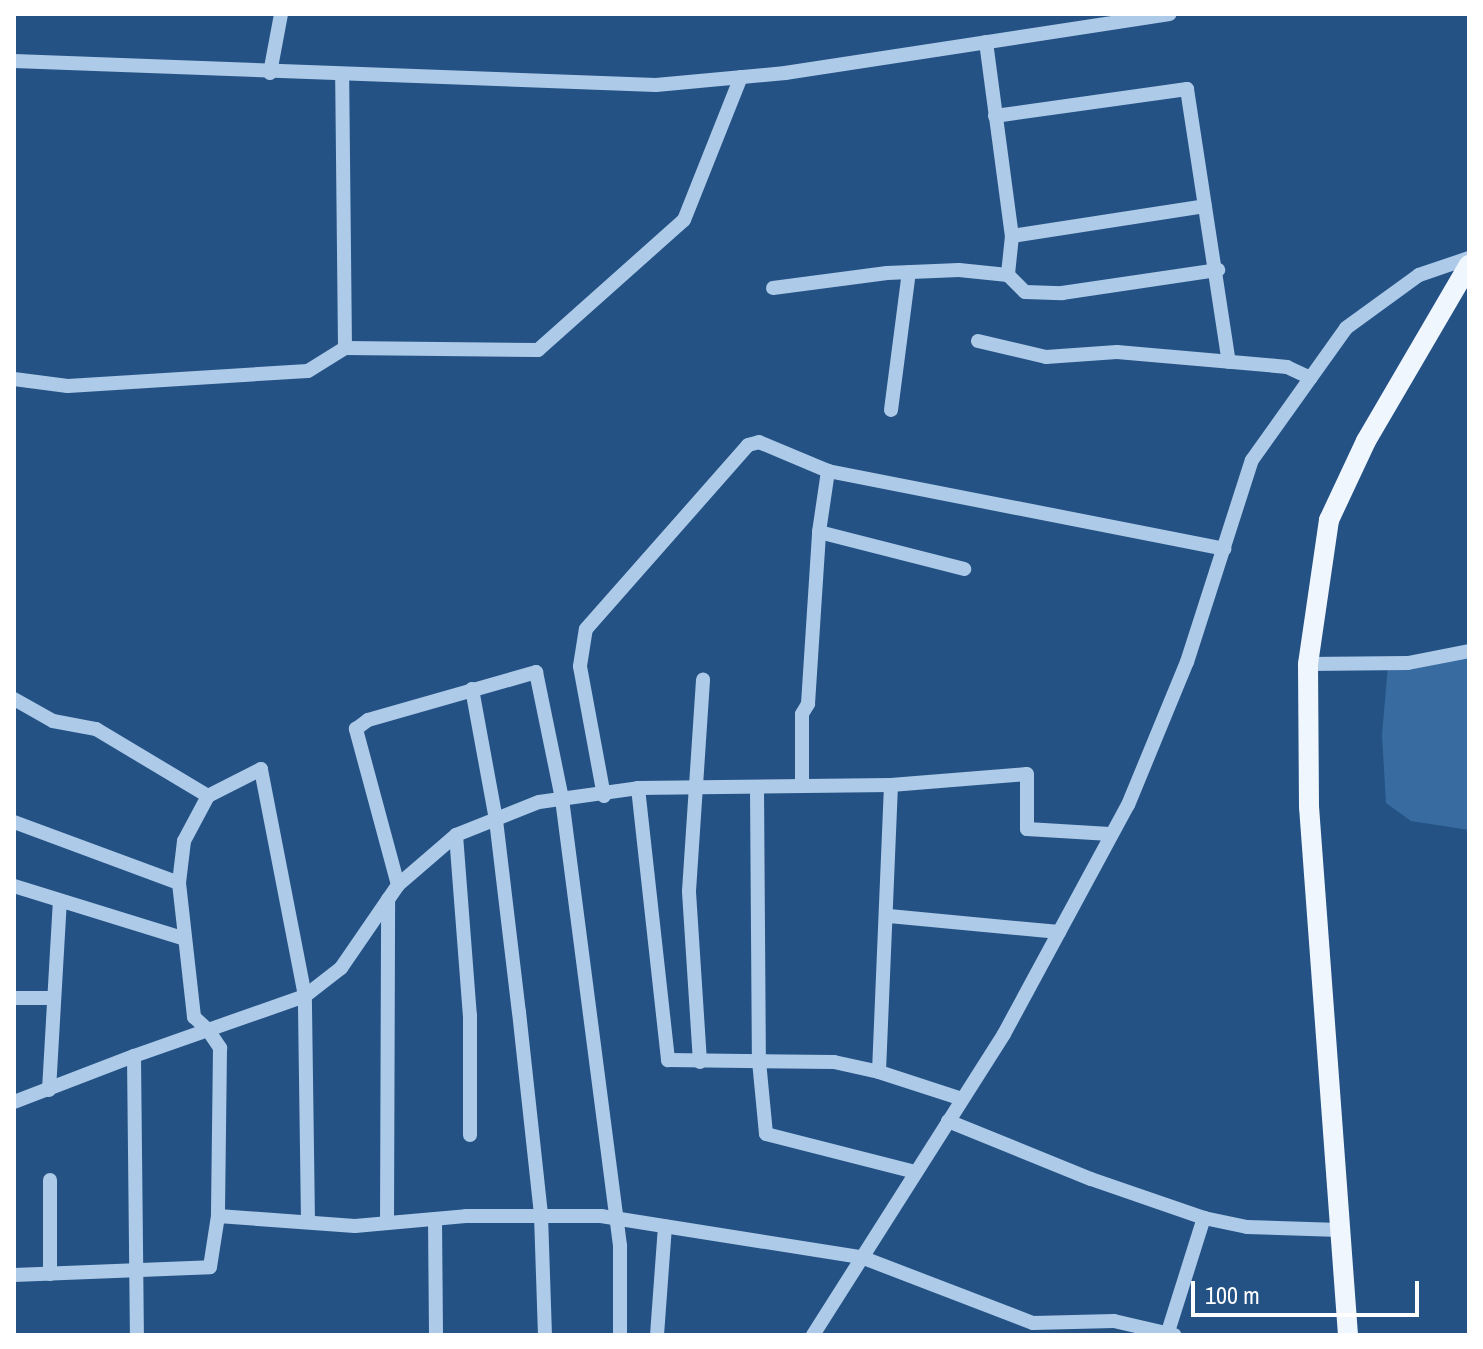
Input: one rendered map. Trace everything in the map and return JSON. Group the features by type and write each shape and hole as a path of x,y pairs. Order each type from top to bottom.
{"main road":[{"path":"1348,1335 1309,807 1308,664 1329,520 1366,441 1469,265"}],"street":[{"path":"270,73 281,14"},
{"path":"14,61 270,73 656,85 741,77 1169,14"},
{"path":"986,42 1012,236 1008,275"},
{"path":"342,74 345,348"},
{"path":"14,379 68,386 308,371 345,348 538,350 684,220 741,77"},
{"path":"995,116 1187,89 1218,270 1229,362"},
{"path":"1012,236 1205,206"},
{"path":"818,1334 861,1257 962,1099 1059,932 1110,834 1187,662 1252,460 1346,328 1419,275 1469,258"},
{"path":"773,288 909,272 1008,275 1025,292 1062,293 1218,270"},
{"path":"891,410 909,272"},
{"path":"978,341 1046,357 1117,352 1287,367 1311,378"},
{"path":"604,796 580,666 586,629 748,445 759,442 828,471 1224,549"},
{"path":"802,786 802,714 808,704 819,532 828,471"},
{"path":"819,532 964,569"},
{"path":"1308,664 1408,663 1469,651"},
{"path":"398,885 356,729 368,720 536,672 562,799 612,1218 620,1246 620,1335"},
{"path":"700,1062 689,891 703,679"},
{"path":"472,689 496,820 541,1215 545,1335"},
{"path":"14,699 53,721 96,729 208,796"},
{"path":"14,1275 210,1267 218,1216 224,1086 220,1048 194,1017 182,938 179,883 184,841 208,796 261,769 305,996 308,1222"},
{"path":"14,1102 305,996 341,968 398,885 456,835 562,799 604,796 638,788 891,785 1027,774 1027,829 1110,834"},
{"path":"879,1072 889,916 891,785"},
{"path":"638,788 668,1060 834,1062 879,1072 962,1099"},
{"path":"757,788 759,1061 766,1134 915,1172"},
{"path":"14,822 179,883"},
{"path":"456,835 470,1015 470,1135"},
{"path":"14,886 182,938"},
{"path":"387,1223 388,899"},
{"path":"49,1090 51,998 60,901"},
{"path":"889,916 1059,932"},
{"path":"14,998 51,998"},
{"path":"134,1056 140,1270 137,1335"},
{"path":"948,1121 1091,1179 1204,1218 1247,1227 1340,1230"},
{"path":"50,1180 50,1274"},
{"path":"218,1216 387,1223 541,1215 612,1218 861,1257 1033,1329 1114,1321 1170,1334 1204,1218"},
{"path":"435,1219 436,1335"},
{"path":"657,1335 665,1226"}],"shaded area":[{"path":"1469,647 1469,830 1411,821 1386,803 1382,735 1388,665"}]}
